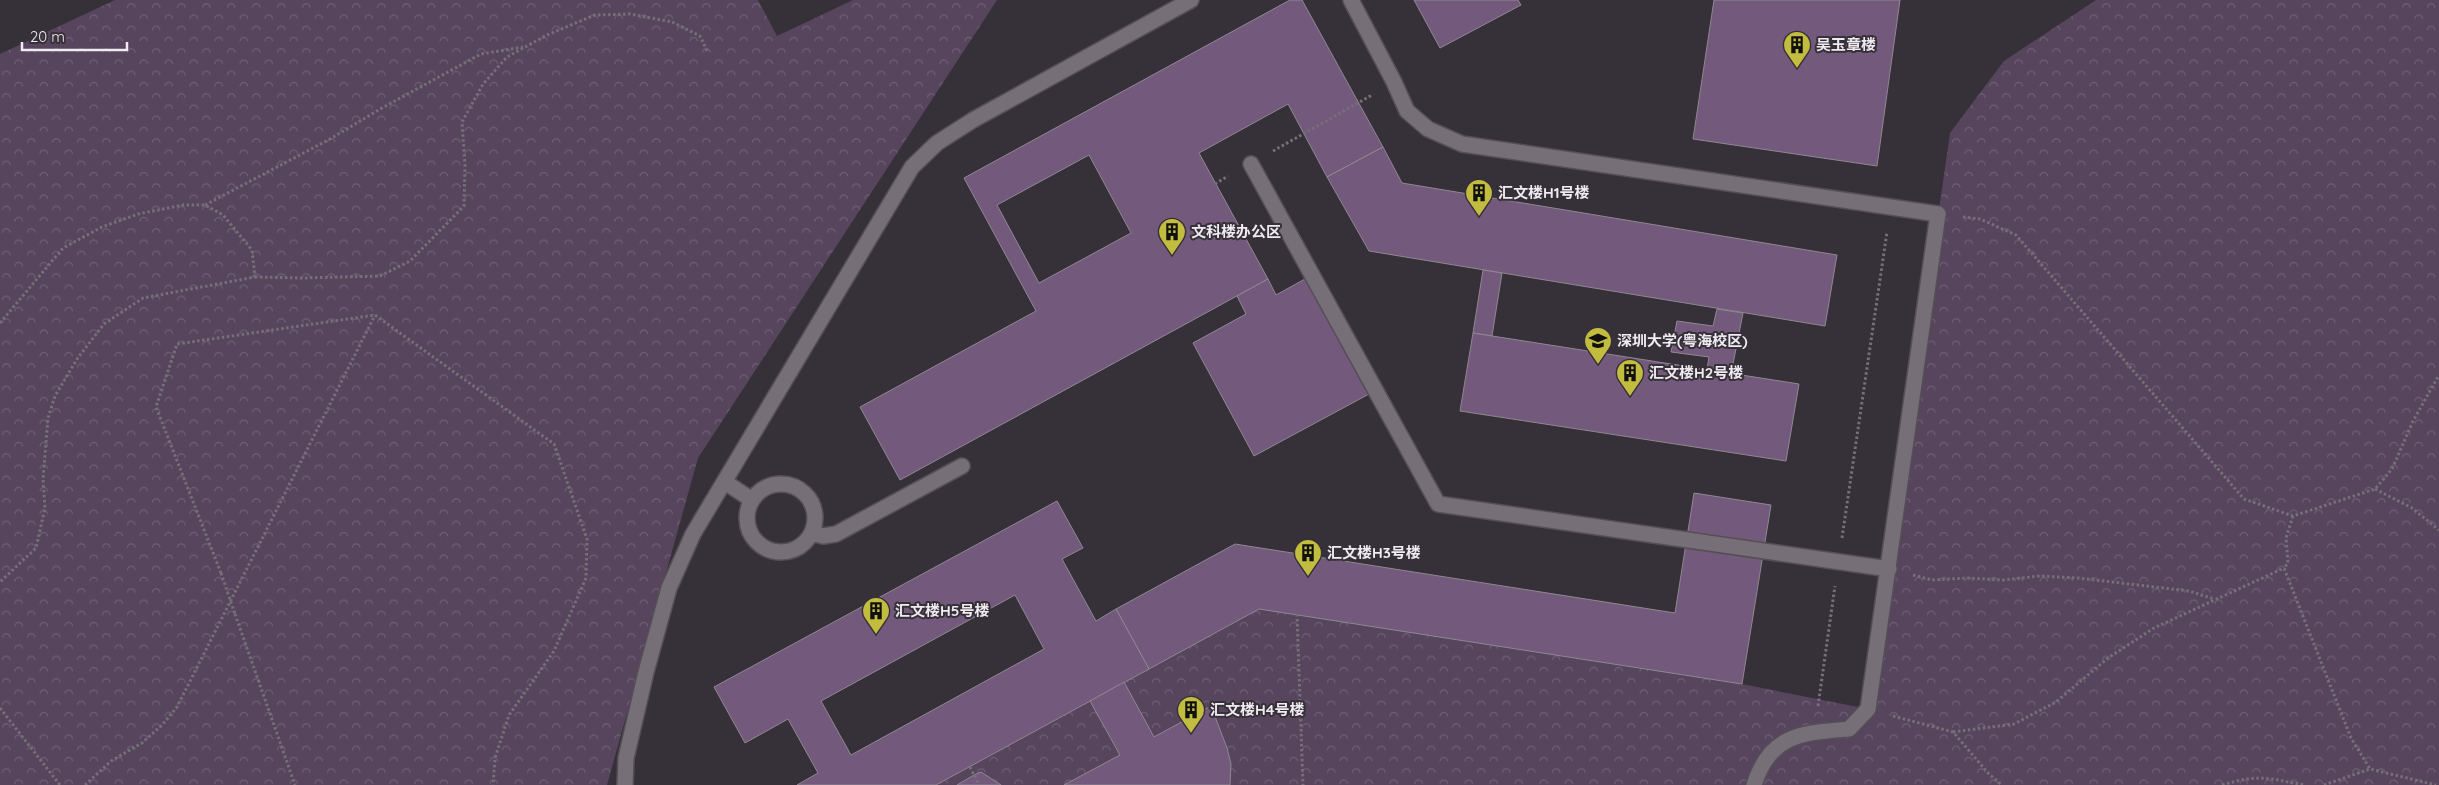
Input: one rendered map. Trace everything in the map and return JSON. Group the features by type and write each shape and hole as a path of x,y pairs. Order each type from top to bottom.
{"street":[{"path":"625,785 626,758 646,672 670,588 693,534 912,167 937,143 973,120 1191,0"},
{"path":"1351,0 1394,82 1407,112 1428,129 1462,144 1938,214 1868,709 1849,729 1814,732 1792,737 1776,747 1760,767 1754,785"},
{"path":"1251,164 1438,504 1888,569"},
{"path":"812,533 823,536 836,534 962,466"},
{"path":"725,482 752,500"},
{"path":"770,486 793,486 807,496 815,511 812,533 806,543 796,549 774,552 764,548 755,541 748,526 748,510 752,500 760,491 770,486"}],"path":[{"path":"0,582 36,548 45,508 43,479 48,418 59,389 77,359 104,324 142,298 255,277 380,276 410,261 464,206 465,166 462,122 483,84 507,57 547,35 595,15 630,14 672,22 700,36 708,53"},
{"path":"0,323 63,248 102,228 138,214 183,205 205,204 330,139 382,108 481,54 527,46"},
{"path":"1215,184 1394,82"},
{"path":"205,204 223,215 252,250 255,277"},
{"path":"1814,732 1890,207"},
{"path":"1938,214 1980,219 2016,235 2244,499 2293,516 2376,489 2392,469 2413,421 2439,375"},
{"path":"85,785 111,761 142,743 162,725 177,707 375,315"},
{"path":"295,785 221,574 156,408 177,344 375,315 554,444 587,539 586,578 554,651 509,715 495,758 493,785"},
{"path":"2376,489 2412,508 2439,530"},
{"path":"1868,709 1953,732 2014,724 2056,702 2108,658 2154,628 2284,568 2288,563 2286,538 2293,516"},
{"path":"2284,568 2351,738 2370,768"},
{"path":"1888,569 1932,580 1967,578 2003,580 2040,576 2078,578 2189,591 2214,599"},
{"path":"1297,614 1303,785"},
{"path":"0,708 60,785"},
{"path":"1953,732 1988,774 2002,785"},
{"path":"970,767 979,785"},
{"path":"2324,785 2370,768 2436,785"},
{"path":"2222,785 2248,778 2268,777 2304,785"}],"green space":[{"path":"115,0 758,0 777,36 853,0 997,0 698,458 607,785 0,785 0,54"},
{"path":"2096,0 2439,0 2439,785 936,785 1259,609 1742,684 1868,709 1950,133 2004,61"}],"building":[{"name":"文科楼办公区","path":"1290,0 1302,0 1383,147 1327,177 1288,104 1199,153 1268,279 900,480 860,407 1036,311 964,178","holes":["1089,155 1131,233 1039,283 997,205"]},
{"path":"1414,0 1518,0 1521,5 1440,48"},
{"name":"吴玉章楼","path":"1714,0 1900,0 1877,166 1693,139"},
{"name":"汇文楼H1号楼","path":"1383,147 1402,183 1837,255 1825,326 1369,251 1327,177"},
{"path":"1483,270 1502,273 1492,336 1473,333"},
{"path":"1268,279 1276,295 1305,279 1369,394 1254,456 1193,343 1246,314 1237,296"},
{"path":"1717,309 1743,313 1731,374 1707,369 1709,357 1671,352 1677,321 1713,326"},
{"name":"汇文楼H2号楼","path":"1473,333 1799,384 1786,461 1460,411"},
{"name":"汇文楼H3号楼","path":"1694,493 1771,505 1742,684 1259,609 1149,669 1116,609 1235,544 1675,613"},
{"name":"汇文楼H5号楼","path":"1057,501 1083,548 1062,559 1096,621 1116,609 1149,669 936,785 797,785 818,773 788,719 745,743 714,687","holes":["1015,595 1044,649 851,755 821,701"]},
{"name":"汇文楼H4号楼","path":"1124,682 1154,737 1211,706 1231,764 1230,785 1064,785 1120,755 1090,701"},
{"path":"981,772 1001,785 957,785 974,775"}],"place":[{"name":"吴玉章楼","path":"1797,69"},
{"name":"汇文楼H1号楼","path":"1479,217"},
{"name":"文科楼办公区","path":"1172,256"},
{"name":"深圳大学(粤海校区)","path":"1598,365"},
{"name":"汇文楼H2号楼","path":"1630,397"},
{"name":"汇文楼H3号楼","path":"1308,577"},
{"name":"汇文楼H5号楼","path":"876,635"},
{"name":"汇文楼H4号楼","path":"1191,734"}]}
